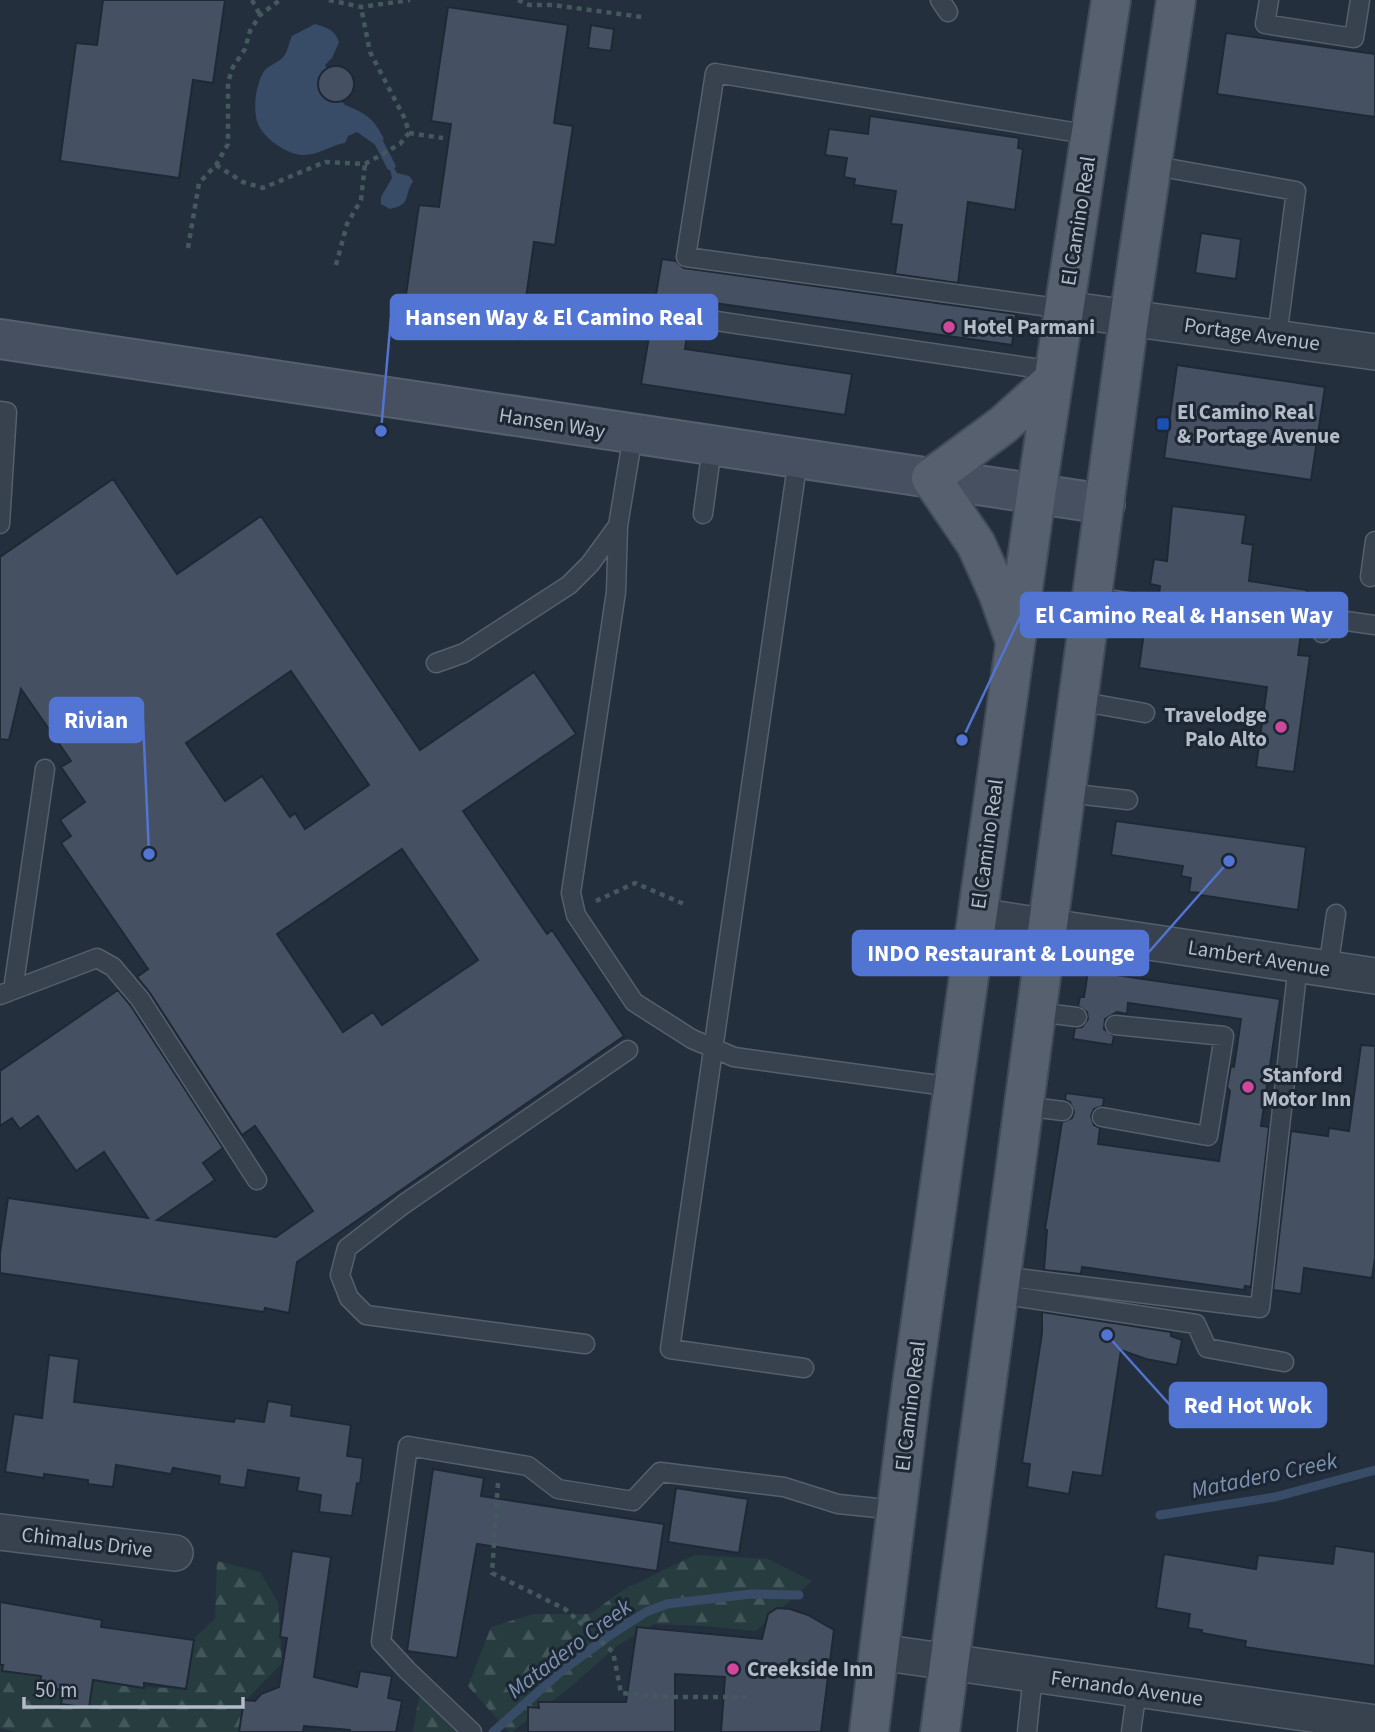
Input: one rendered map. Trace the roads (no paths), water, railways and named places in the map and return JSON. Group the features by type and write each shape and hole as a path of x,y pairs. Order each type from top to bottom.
{"main road":[{"name":"El Camino Real","path":"869,1732 953,1087 1053,375 1111,0"},
{"path":"940,1732 1129,318 1176,0"},
{"path":"1016,642 998,593 975,544 932,478 1003,425 1053,375"}],"street":[{"name":"Portage Avenue","path":"1064,309 1375,352"},
{"name":"Hansen Way","path":"0,340 1105,504"},
{"name":"Lambert Avenue","path":"977,916 1375,976"},
{"name":"Chimalus Drive","path":"0,1532 175,1553"},
{"name":"Fernando Avenue","path":"879,1653 1375,1723"}],"lane":[{"path":"1269,0 1265,24 1354,38 1360,0"},
{"path":"1064,309 686,257 715,74 1091,135"},
{"path":"1150,165 1296,191 1277,337"},
{"path":"703,319 1053,375"},
{"path":"0,411 7,412 0,524"},
{"path":"633,435 618,526 615,592 571,893 576,915 634,1002 692,1039 713,1049 734,1057 953,1087"},
{"path":"703,514 712,447"},
{"path":"798,459 670,1349 804,1368"},
{"path":"436,663 464,653 569,585 590,564 618,526"},
{"path":"1370,577 1375,541"},
{"path":"1093,597 1180,610"},
{"path":"1322,633 1325,618 1375,625"},
{"path":"1078,701 1145,712"},
{"path":"7,992 46,769"},
{"path":"1066,793 1128,800"},
{"path":"1000,1285 1259,1308 1313,966 1336,914"},
{"path":"7,992 97,958 113,967 140,999 257,1180"},
{"path":"1036,1012 1077,1017"},
{"path":"1102,1117 1208,1136 1224,1036 1115,1025"},
{"path":"585,1344 366,1315 349,1298 340,1275 347,1248 404,1204 628,1050"},
{"path":"1023,1106 1063,1111"},
{"path":"1000,1285 1196,1324 1207,1348 1284,1362"},
{"path":"466,1727 382,1642 408,1446 528,1466 558,1489 633,1501 660,1472 784,1486 838,1504 897,1510"},
{"path":"1027,1732 1034,1675"},
{"path":"1131,1732 1137,1689"}],"water":[{"path":"315,24 330,30 337,38 339,42 332,58 325,65 339,98 377,126 384,139 377,146 357,132 348,136 345,143 303,155 290,152 276,144 259,127 255,103 263,73 284,56 292,36"},
{"path":"392,165 397,173 409,176 413,181 404,202 390,209 381,204 381,197 392,178"}],"waterway":[{"path":"379,143 391,166"},
{"name":"Matadero Creek","path":"1160,1515 1275,1497 1375,1470"},
{"name":"Matadero Creek","path":"493,1732 564,1669 646,1612 667,1604 751,1594 799,1595"}],"place":[{"name":"Hotel Parmani","path":"949,327"},
{"name":"El Camino Real & Portage Avenue","path":"1163,424"},
{"name":"Hansen Way & El Camino Real","path":"381,431"},
{"name":"Travelodge Palo Alto","path":"1281,727"},
{"name":"El Camino Real & Hansen Way","path":"962,740"},
{"name":"Rivian","path":"149,854"},
{"name":"INDO Restaurant & Lounge","path":"1229,861"},
{"name":"Stanford Motor Inn","path":"1248,1087"},
{"name":"Red Hot Wok","path":"1107,1335"},
{"name":"Creekside Inn","path":"733,1669"}]}
